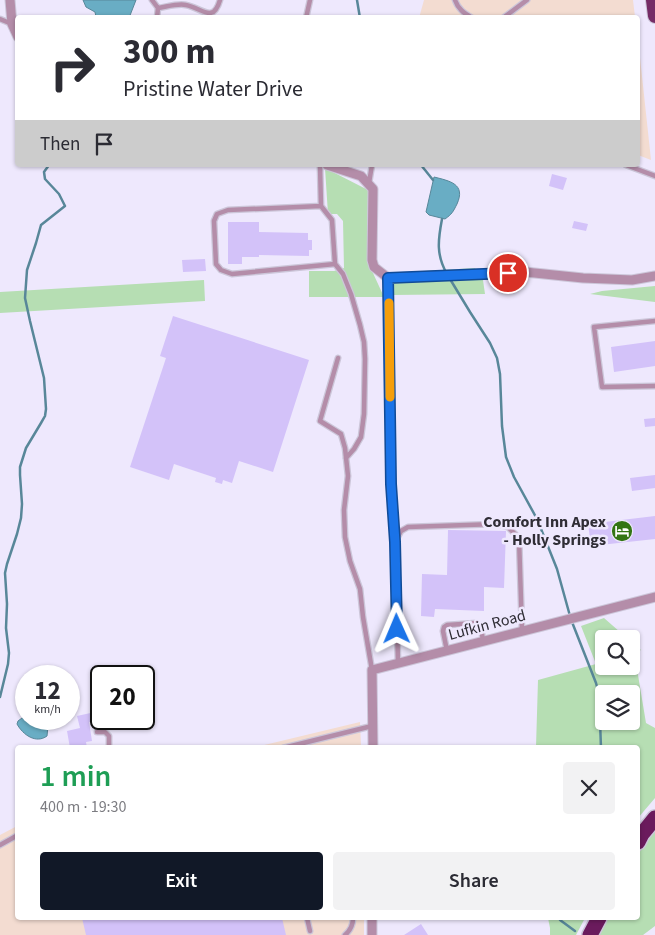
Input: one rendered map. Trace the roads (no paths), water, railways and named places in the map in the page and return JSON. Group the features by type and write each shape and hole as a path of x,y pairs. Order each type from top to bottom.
{"highway":[{"path":"653,0 655,16"},
{"path":"640,838 655,818"},
{"path":"590,935 599,920"}],"street":[{"path":"10,0 12,24 15,30"},
{"path":"344,168 361,176 373,189 372,260 374,267 388,278 525,272 584,278 632,280 655,276"},
{"name":"Lufkin Road","path":"372,670 655,597"},
{"path":"372,670 373,745"},
{"path":"372,920 372,935"}],"lane":[{"path":"152,0 158,8 157,15"},
{"path":"158,8 184,4 208,13 214,13 218,10 220,0"},
{"path":"307,15 310,0"},
{"path":"455,0 456,5 467,15"},
{"path":"507,15 527,0"},
{"path":"0,19 12,24"},
{"path":"320,167 321,206 332,220 335,264 343,274 351,294 360,325 364,350 364,414 361,437 346,458"},
{"path":"369,184 372,167"},
{"path":"631,167 655,176"},
{"path":"321,206 228,210 217,214 214,222 216,264 221,270 232,274 335,264"},
{"path":"388,278 391,484 395,542 398,664"},
{"path":"655,320 594,327 602,387 655,386"},
{"path":"338,358 320,421 341,434 348,476 344,510 345,537 350,561 360,589 372,670"},
{"path":"395,542 401,531 408,527 496,524 508,527 519,538 522,631"},
{"path":"447,651 443,630 448,625 477,623 481,627 483,641"},
{"path":"295,745 372,726"},
{"path":"98,732 105,732 109,736 109,745"},
{"path":"0,846 15,837"},
{"path":"307,920 310,931"},
{"path":"345,935 353,925 353,920"}],"water":[{"path":"83,0 136,0 130,15 96,15 95,12 86,7"},
{"path":"434,177 451,182 458,188 459,197 457,204 451,214 445,219 429,215 426,212"},
{"path":"22,730 48,730 47,736 39,739 34,739"}],"waterway":[{"path":"357,0 360,15"},
{"path":"0,697 9,653 6,628 5,573 21,518 20,467 26,448 45,416 46,409 44,378 25,298 27,270 41,225 65,206 59,194 45,179 44,172 48,167"},
{"path":"423,167 433,180"},
{"path":"442,219 439,247 443,267 447,274"},
{"path":"450,279 490,343 497,358 500,374 502,426 506,457 514,477 537,519 557,569 570,616"},
{"path":"572,622 599,694 601,745"},
{"path":"560,920 575,931"}],"place":[{"name":"Comfort Inn Apex - Holly Springs","path":"622,531"}]}
